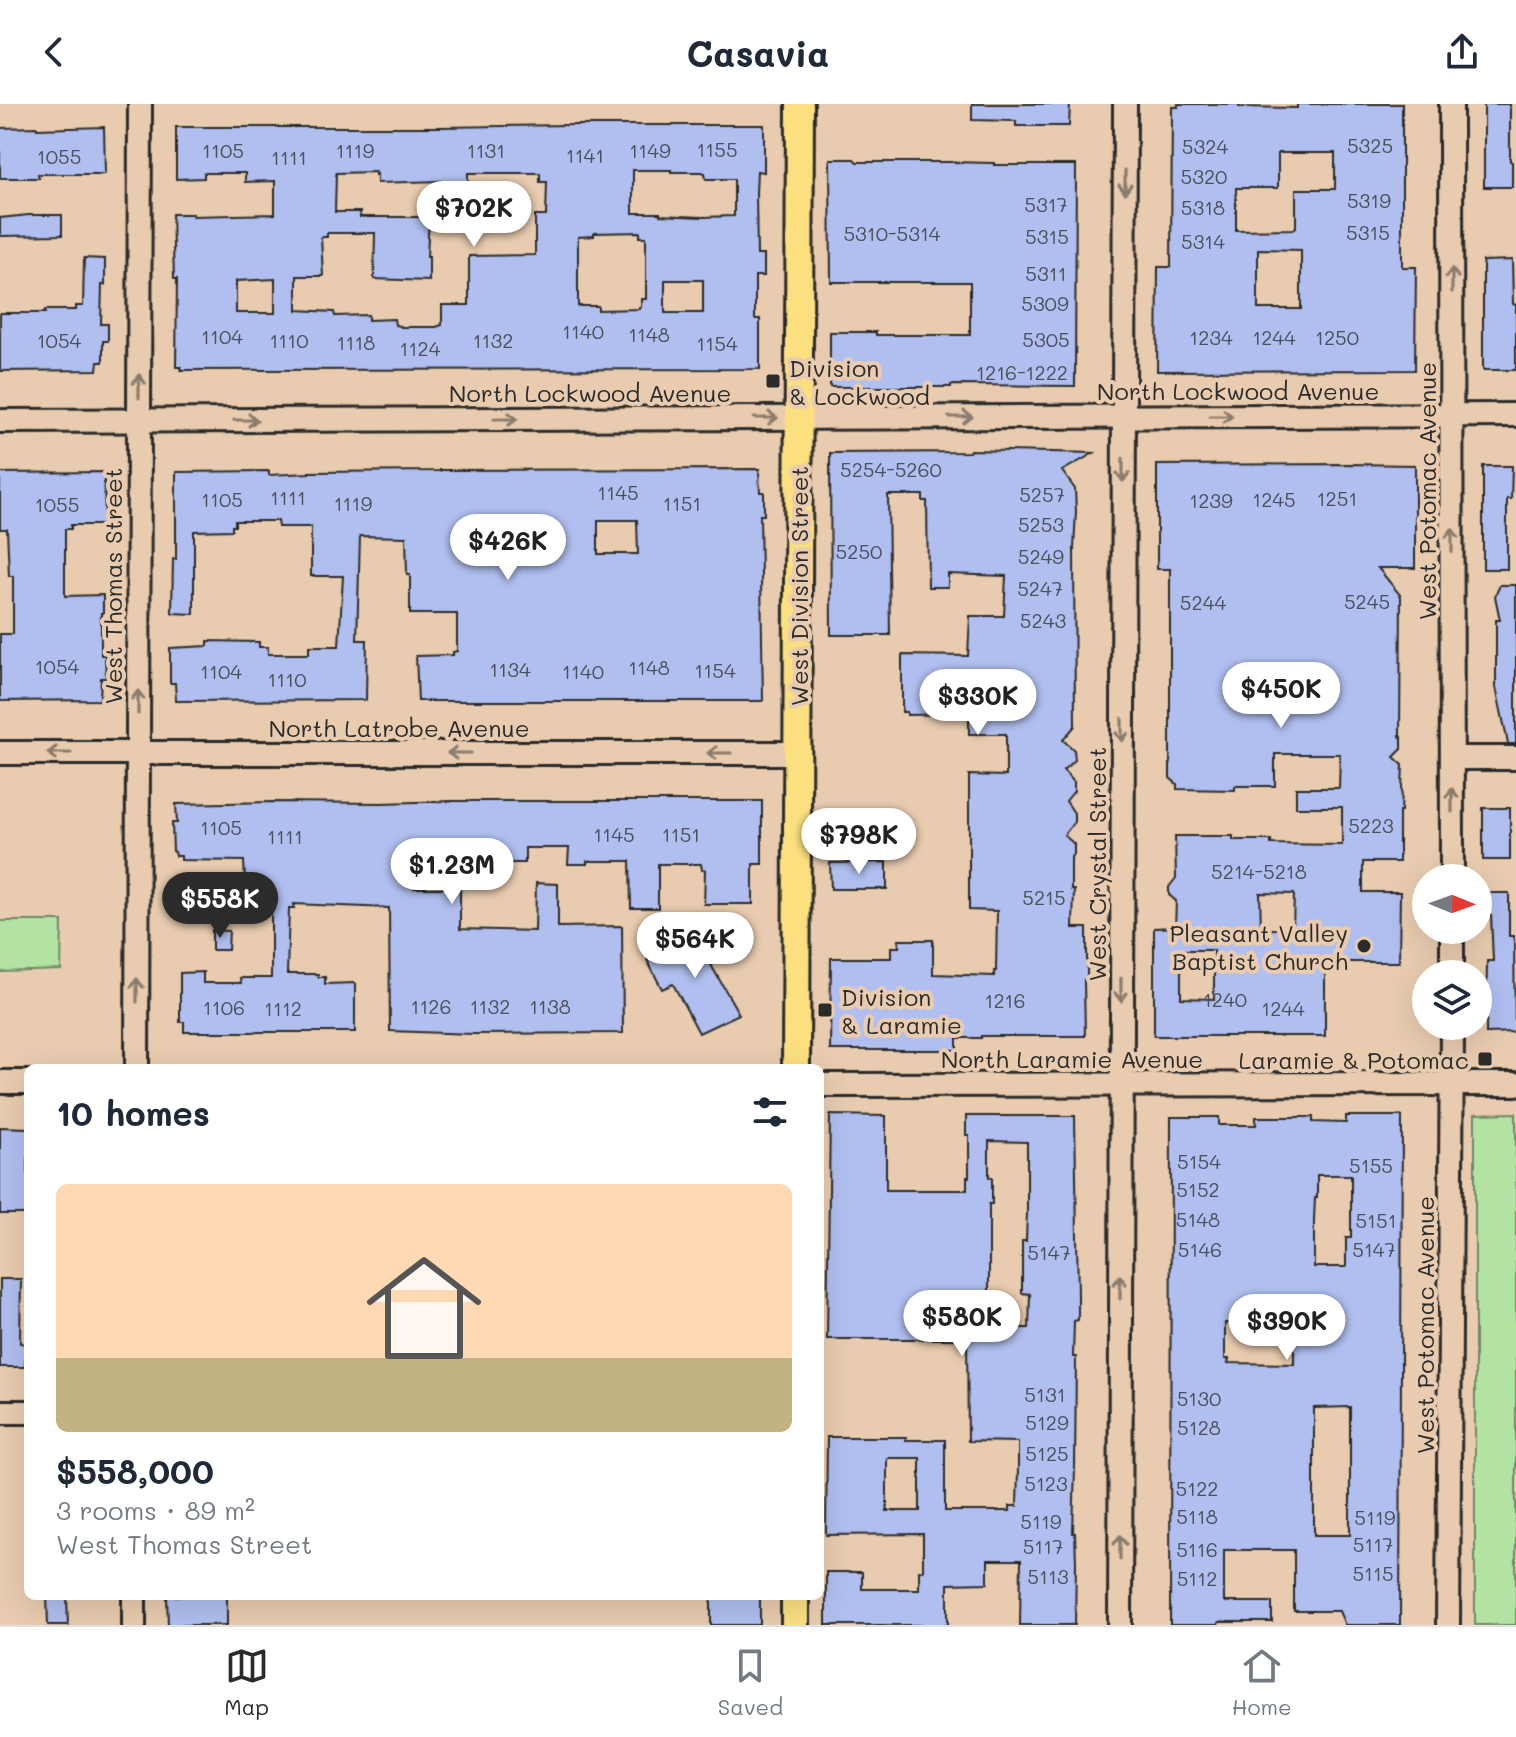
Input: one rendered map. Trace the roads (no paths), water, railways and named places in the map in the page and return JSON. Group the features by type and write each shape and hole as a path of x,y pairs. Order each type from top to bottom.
{"main road":[{"name":"West Division Street","path":"796,1064 800,104"},
{"path":"795,1600 795,1625"}],"street":[{"name":"West Thomas Street","path":"137,1064 140,104"},
{"name":"West Crystal Street","path":"1120,1625 1125,104"},
{"name":"West Potomac Avenue","path":"1451,104 1452,864"},
{"name":"North Lockwood Avenue","path":"0,421 1516,415"},
{"name":"North Latrobe Avenue","path":"0,753 797,753"},
{"path":"1452,758 1516,758"},
{"name":"West Potomac Avenue","path":"1448,1625 1452,1040"},
{"path":"0,1082 24,1082"},
{"name":"North Laramie Avenue","path":"824,1085 1516,1084"},
{"path":"0,1412 24,1412"},
{"path":"134,1600 134,1625"}],"place":[{"name":"Division & Lockwood","path":"773,381"},
{"name":"Pleasant Valley Baptist Church","path":"1364,946"},
{"name":"Division & Laramie","path":"825,1010"},
{"name":"Laramie & Potomac","path":"1485,1059"}]}
